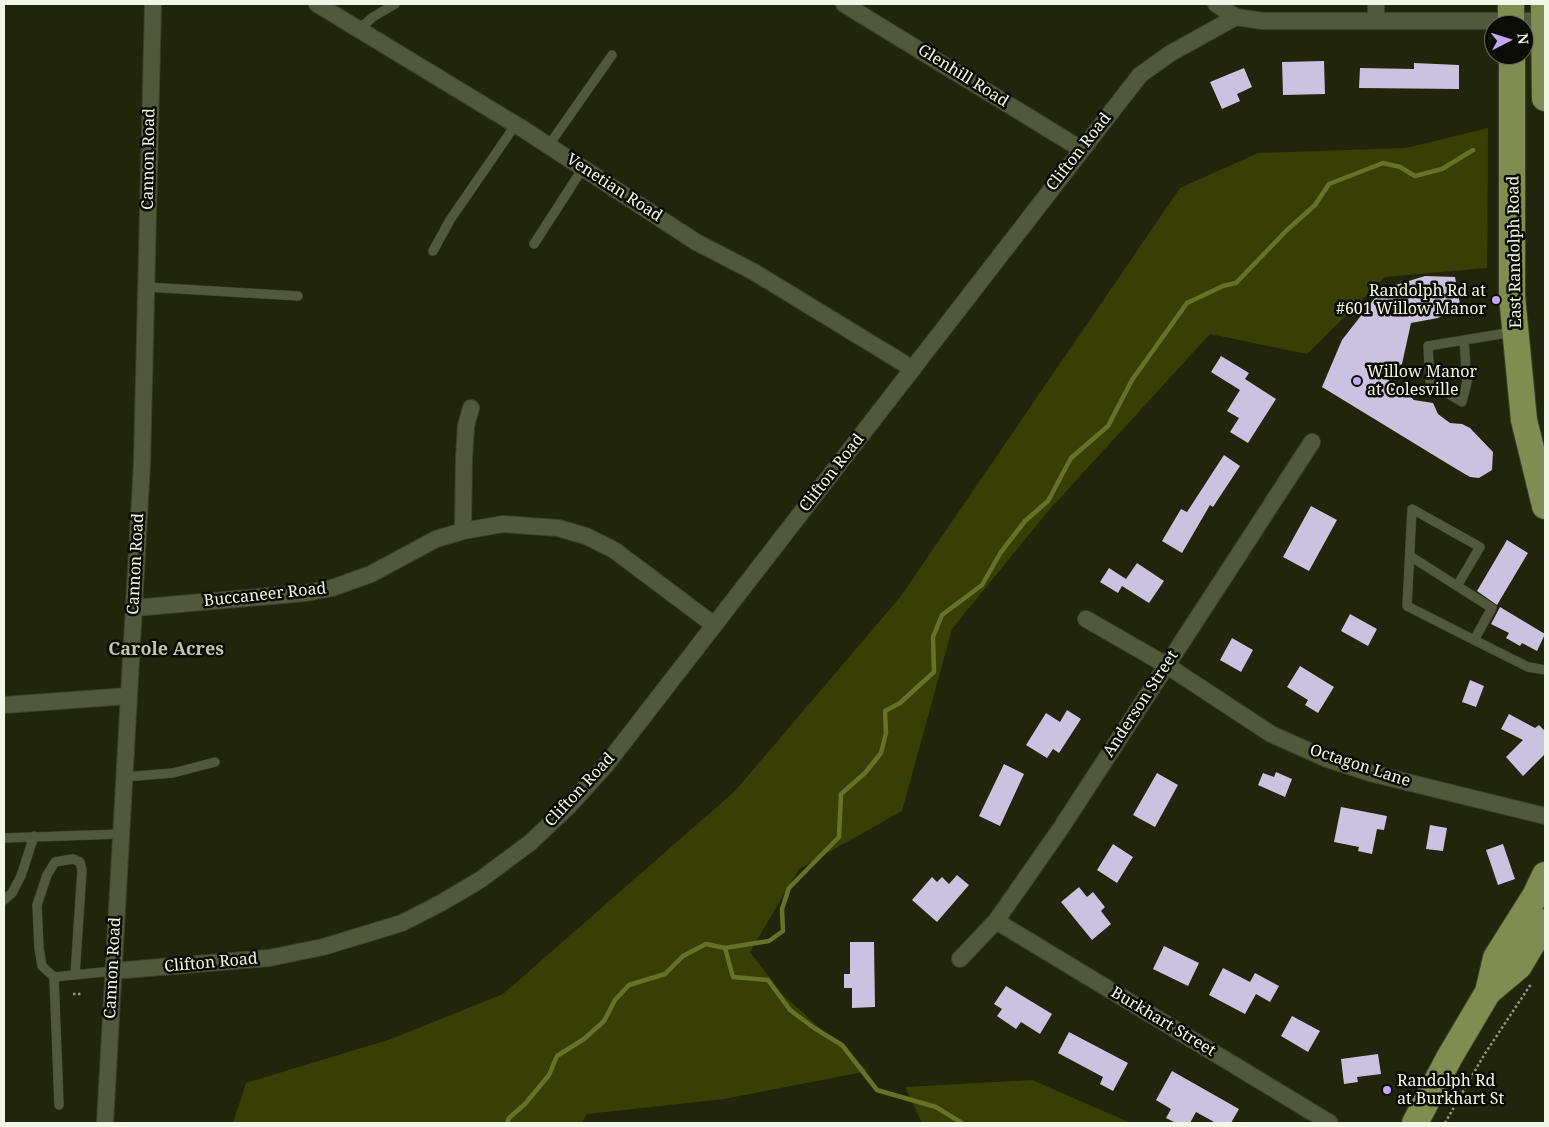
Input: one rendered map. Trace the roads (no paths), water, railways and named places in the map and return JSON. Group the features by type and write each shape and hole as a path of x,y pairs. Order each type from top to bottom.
{"main road":[{"path":"1544,12 1545,98"},
{"name":"East Randolph Road","path":"1512,65 1512,296 1524,420 1545,506"},
{"path":"1415,1123 1449,1058 1488,992 1496,958 1535,896 1545,875"},
{"path":"1488,992 1519,966 1545,922"}],"street":[{"name":"Cannon Road","path":"105,1123 142,462 153,4"},
{"name":"Venetian Road","path":"317,4 516,124 696,242 754,272 913,369"},
{"name":"Glenhill Road","path":"844,4 1081,149"},
{"path":"1216,4 1236,18 1263,21 1376,21 1484,18"},
{"path":"1376,4 1376,21"},
{"path":"1524,15 1544,12"},
{"name":"Clifton Road","path":"113,971 269,958 323,947 402,922 441,903 480,880 524,847 569,806 606,764 1140,75 1171,53 1236,18"},
{"path":"463,531 466,426 471,408"},
{"name":"Anderson Street","path":"960,959 996,921 1061,828 1312,442"},
{"name":"Buccaneer Road","path":"134,608 305,593 332,588 371,574 436,539 463,531 503,524 558,528 586,536 614,550 714,625"},
{"name":"Octagon Lane","path":"1086,619 1166,665 1271,734 1327,759 1370,773 1545,816"},
{"path":"4,705 128,696"},
{"name":"Burkhart Street","path":"996,921 1330,1123"}],"lane":[{"path":"359,29 373,16 394,4"},
{"path":"549,145 612,55"},
{"path":"433,251 450,220 516,124"},
{"path":"534,244 583,168"},
{"path":"146,287 298,296"},
{"path":"1464,340 1467,382 1462,402 1430,383 1428,346 1464,340 1516,332"},
{"path":"1458,586 1480,547 1412,509 1407,606 1528,667 1545,670"},
{"path":"1410,556 1492,608 1474,640"},
{"path":"124,778 173,772 215,762"},
{"path":"4,838 120,834"},
{"path":"4,900 12,893 21,876 34,836"},
{"path":"59,1106 54,977 42,966 39,948 37,905 47,875 55,862 73,859 80,862 82,870 75,975"},
{"path":"54,977 113,971"}],"waterway":[{"path":"507,1123 509,1118 525,1104 549,1075 557,1056 584,1039 604,1021 615,1000 629,985 665,974 683,956 706,944 725,948 769,941 783,931 782,909 789,888 839,837 841,794 865,773 881,753 886,733 885,711 900,703 934,672 933,637 942,615 982,585 1001,552 1025,521 1048,501 1071,458 1108,426 1132,380 1187,303 1223,286 1236,283 1286,231 1315,205 1329,184 1383,163 1400,167 1415,176 1442,169 1473,150"},
{"path":"725,948 733,977 768,980 790,1010 814,1028 842,1045 877,1090 936,1107 962,1123"}],"place":[{"name":"Randolph Rd at #601 Willow Manor","path":"1496,300"},
{"name":"Willow Manor at Colesville","path":"1357,381"},
{"name":"Randolph Rd at Burkhart St","path":"1387,1090"}],"district":[{"name":"Carole Acres","path":"166,650"}]}
